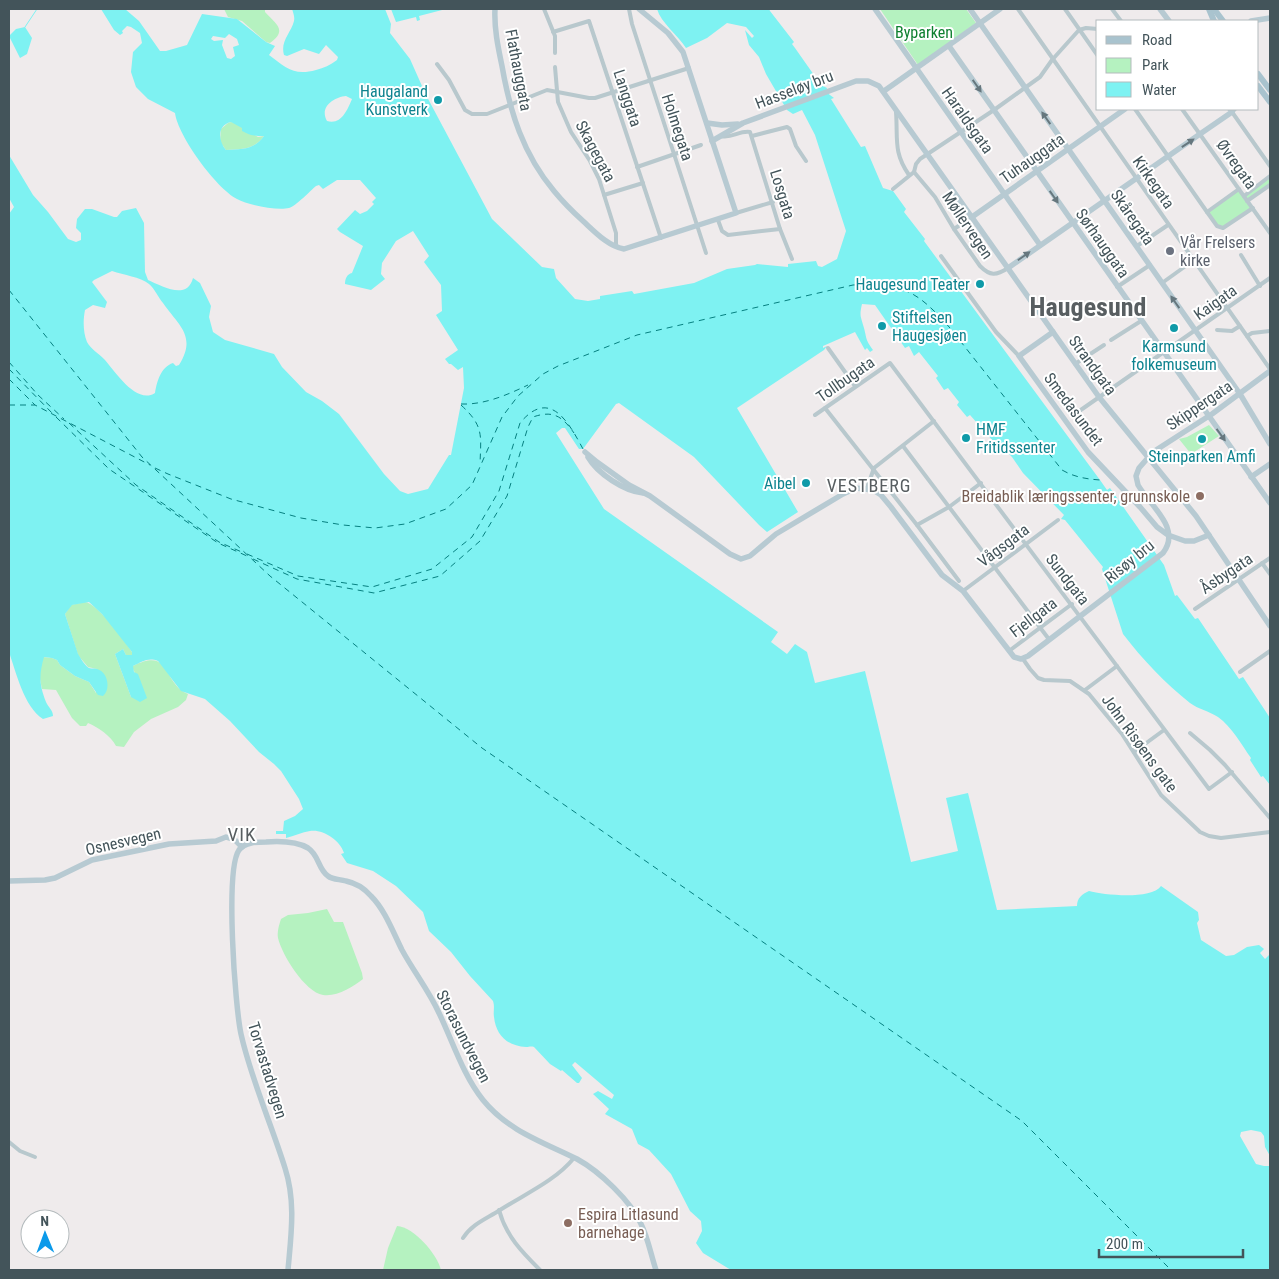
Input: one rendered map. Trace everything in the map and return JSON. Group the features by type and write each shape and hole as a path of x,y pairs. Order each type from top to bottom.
{"main road":[{"path":"1214,9 1222,20"},
{"path":"1259,75 1270,90"},
{"path":"1259,87 1270,102"}],"street":[{"name":"Flathauggata","path":"496,9 498,43 510,106 530,155 554,192 587,225 616,247"},
{"path":"544,9 553,32 555,53"},
{"name":"Holmegata","path":"629,9 632,24 706,253"},
{"path":"639,9 675,39 683,52 736,214"},
{"name":"Haraldsgata","path":"876,9 916,70 1040,245"},
{"name":"Skåregata","path":"970,9 1196,330 1240,394 1270,444"},
{"path":"884,91 1000,9"},
{"name":"Kirkegata","path":"1018,9 1270,370"},
{"path":"1065,9 1096,53"},
{"path":"1112,9 1120,20"},
{"path":"1160,9 1168,20"},
{"path":"1259,21 1270,18"},
{"name":"Langgata","path":"553,32 589,21 661,238"},
{"path":"893,188 914,172 917,162 1040,77 1052,60 1080,30 1086,28 1096,29"},
{"name":"Sørhauggata","path":"949,46 1270,503"},
{"path":"437,64 468,112 481,115 510,106 547,90 589,98 612,93 689,68"},
{"name":"Skagegata","path":"555,67 557,91 563,116 595,170 616,233 616,247"},
{"name":"Hasseløy bru","path":"742,123 856,81 874,83 884,91"},
{"name":"Strandgata","path":"884,91 1075,364 1146,459 1190,508 1270,626"},
{"path":"896,109 897,152 901,164 909,174"},
{"name":"Tuhauggata","path":"954,229 1124,110"},
{"path":"1136,110 1217,226 1223,228 1252,208"},
{"name":"Øvregata","path":"1183,110 1270,234"},
{"path":"1008,268 1232,110 1270,166"},
{"path":"707,123 722,125 742,123"},
{"path":"712,141 742,123"},
{"path":"720,136 728,137 748,131 752,136 787,127 790,129 796,146 806,161"},
{"name":"Losgata","path":"752,136 780,229 792,259"},
{"path":"637,166 701,145"},
{"name":"Møllervegen","path":"914,172 934,196 976,262 990,274 998,275 1008,268"},
{"path":"1244,196 1270,176"},
{"path":"604,195 642,183"},
{"path":"1248,201 1270,184"},
{"path":"1207,212 1239,189"},
{"path":"616,247 628,248 773,202"},
{"path":"718,220 722,231 728,235 780,229"},
{"path":"1137,246 1168,225"},
{"path":"1242,255 1260,286"},
{"name":"Smedasundet","path":"941,256 996,332 1019,356 1088,452 1162,531 1185,541 1199,540 1209,535"},
{"path":"1162,283 1194,260"},
{"path":"1117,287 1150,265"},
{"name":"Kaigata","path":"1075,414 1270,278"},
{"path":"1111,340 1141,321"},
{"path":"1216,330 1232,331 1240,326"},
{"path":"1247,336 1258,331 1270,331"},
{"path":"1019,356 1053,332"},
{"path":"1075,364 1104,346"},
{"path":"828,348 855,386"},
{"name":"Tollbugata","path":"815,415 890,363"},
{"name":"Sundgata","path":"890,363 981,482 1209,789 1232,772"},
{"name":"Skippergata","path":"1146,459 1174,438 1208,417 1270,370"},
{"path":"825,408 874,468 959,581"},
{"path":"867,488 874,468 934,421"},
{"path":"904,446 1048,638"},
{"path":"584,450 629,485 646,493 725,550 742,559 750,556 776,534 856,488 867,488 882,495 942,575 963,591 1009,651 1016,658 1026,657"},
{"name":"Risøy bru","path":"1026,657 1155,560 1166,549 1170,538 1169,529 1137,481 1137,472 1146,459"},
{"path":"1251,477 1270,464"},
{"path":"918,525 949,506 981,482"},
{"name":"Vågsgata","path":"963,591 1058,520"},
{"name":"Åsbygata","path":"1195,609 1270,558"},
{"path":"1262,563 1270,574"},
{"name":"Fjellgata","path":"1009,651 1072,604"},
{"path":"1240,672 1270,651"},
{"name":"John Risøens gate","path":"1026,657 1030,670 1038,678 1070,681 1085,690 1134,752 1161,796 1200,832 1221,838 1270,832"},
{"path":"1085,690 1117,666"},
{"path":"1134,752 1164,730"},
{"path":"1190,733 1232,772 1270,818"},
{"name":"Osnesvegen","path":"9,881 55,878 92,860 169,844 216,841 226,837 235,840 242,847"},
{"name":"Storasundvegen","path":"242,847 250,843 266,842 284,842 301,845 314,853 324,873 329,877 356,884 369,894 379,907 435,1006 467,1075 483,1100 495,1113 517,1131 574,1158 595,1171 633,1210 643,1228 656,1270"},
{"name":"Torvastadvegen","path":"242,847 237,852 231,885 238,1018 242,1039 286,1168 291,1189 292,1224 288,1270"},
{"path":"9,1142 20,1151 35,1157"},
{"path":"462,1238 473,1226 545,1183 574,1158"},
{"path":"499,1210 515,1246 540,1270"}],"green space":[{"path":"224,9 265,9 265,12 278,27 278,34 270,43 266,42 242,21 228,17"},
{"name":"Byparken","path":"880,9 966,9 976,23 918,65"},
{"path":"231,122 236,123 258,137 264,136 252,146 226,150 220,142 221,129"},
{"path":"1270,176 1270,185 1248,201 1253,208 1225,227 1219,227 1207,212 1239,189 1244,195"},
{"path":"1209,425 1219,436 1191,454 1179,439 1187,437"},
{"path":"85,602 103,615 132,652 132,655 126,655 123,649 115,654 131,697 135,673 133,666 145,661 161,663 174,683 188,694 186,700 178,707 151,719 134,732 124,747 116,746 108,735 88,723 86,726 80,726 72,718 56,690 42,689 39,674 43,657 57,660 60,665 75,676 89,682 96,693 97,669 88,667 78,655 65,614 71,605"},
{"path":"327,909 334,922 343,922 363,979 344,991 323,995 309,987 295,972 280,945 278,929 281,919 288,915"},
{"path":"397,1226 410,1231 424,1242 435,1257 441,1270 383,1270 388,1248"}],"water":[{"path":"101,9 125,9 139,21 160,51 166,51 187,45 202,14 237,19 266,42 275,46 269,55 280,64 291,70 308,72 327,66 337,60 338,57 326,45 319,54 304,49 287,56 284,55 283,45 294,21 292,9 385,9 391,24 390,33 410,59 426,95 492,219 542,267 554,269 556,278 575,299 588,301 600,299 600,296 632,291 634,294 694,283 727,269 757,264 788,267 788,264 816,261 818,266 822,267 837,259 846,231 815,135 802,110 793,114 787,110 766,74 759,57 749,45 745,30 752,38 754,36 746,27 727,23 707,38 686,48 662,19 657,9 769,9 794,42 792,44 821,85 827,88 826,92 834,98 831,99 861,147 865,146 883,188 893,191 906,209 904,212 925,239 924,241 1107,490 1110,488 1164,565 1175,596 1177,595 1195,619 1198,618 1239,679 1243,677 1270,718 1270,785 1263,776 1261,777 1250,760 1251,758 1228,726 1218,717 1193,705 1181,696 1130,643 1123,634 1102,569 1103,567 1065,520 1061,519 1064,515 1023,473 1012,457 995,440 993,441 970,415 967,417 957,405 959,402 948,388 944,390 936,378 938,376 919,352 914,356 909,346 905,348 875,305 862,304 861,312 867,339 873,350 870,352 867,348 865,350 855,332 823,346 823,348 827,346 824,350 737,408 798,512 767,532 694,457 619,403 616,404 583,449 579,449 565,428 556,433 604,509 778,632 771,642 787,654 795,644 807,652 815,683 865,671 911,862 958,851 946,798 968,793 997,910 1077,906 1080,897 1089,891 1116,895 1138,895 1156,890 1161,886 1198,912 1199,920 1197,923 1201,940 1226,956 1234,955 1247,947 1259,945 1264,949 1260,953 1265,959 1270,954 1270,1156 1265,1147 1264,1136 1261,1132 1251,1130 1241,1132 1240,1136 1256,1164 1270,1166 1270,1270 731,1270 703,1253 696,1243 702,1231 701,1221 690,1211 671,1174 649,1150 638,1144 632,1129 605,1114 609,1109 593,1094 598,1091 612,1099 614,1095 575,1062 572,1065 582,1078 579,1083 562,1070 550,1064 534,1047 519,1046 508,1042 497,1029 493,1001 451,952 429,931 423,912 396,886 373,871 347,863 341,854 344,853 342,848 330,836 315,831 304,832 286,838 286,834 276,834 276,831 283,831 284,821 295,816 303,809 299,799 281,771 205,699 181,691 158,661 148,660 133,666 147,698 140,702 131,697 115,654 123,649 126,655 132,655 132,652 102,614 89,602 72,605 65,614 78,654 89,668 101,671 104,674 108,685 107,689 103,696 98,695 89,682 75,676 60,665 57,660 44,657 41,669 41,685 53,716 43,719 36,713 22,689 9,652 9,214 14,207 9,198 9,155 33,195 68,239 76,242 81,240 81,233 76,228 77,219 85,209 92,209 117,217 122,211 136,208 144,223 145,272 148,280 173,290 185,289 190,285 193,278 200,283 211,306 209,317 213,332 225,340 274,354 282,367 306,392 339,414 384,474 400,491 408,494 428,489 449,455 451,455 464,388 463,367 458,370 445,359 458,350 436,315 442,311 441,285 424,262 429,256 413,231 396,241 382,263 381,274 385,279 371,290 345,284 345,280 352,273 363,246 337,229 355,210 360,214 367,211 374,204 372,202 376,198 360,180 337,180 323,189 319,185 316,186 292,207 284,209 263,207 237,199 219,184 199,160 183,135 175,113 148,99 136,87 131,72 133,52 142,43 140,33 127,26 120,35 114,30","holes":["229,34 237,39 239,45 233,47 235,56 231,59 227,58 222,45 223,40 214,41 211,39 213,36 225,38","346,96 352,99 346,112 336,121 327,121 325,116 326,107 341,97","231,122 248,134 264,136 252,146 226,150 220,138 221,130 226,124","112,271 137,278 149,284 184,332 186,339 184,355 179,365 176,366 173,363 165,368 158,379 155,393 148,395 133,391 87,342 84,326 85,310 93,305 105,308 107,302 92,282"]},
{"path":"391,9 446,9 419,16 420,20 417,21 416,17 396,22"},
{"path":"25,27 32,38 27,54 20,58 9,36 16,29"}],"waterway":[{"path":"25,27 37,9"}],"ferry route":[{"path":"155,468 231,499 301,518 375,528 405,524 446,509 472,485 502,417 518,396 543,374 558,366 637,335 853,285 870,285 897,288 908,292 928,305 950,328 1062,470 1080,477 1100,480"},
{"path":"9,290 142,457 270,576 482,748 1022,1121 1171,1270"},
{"path":"9,362 38,395 64,419"},
{"path":"9,369 53,414"},
{"path":"9,379 35,405 150,465"},
{"path":"461,404 487,401 504,396 528,385"},
{"path":"9,405 35,405"},
{"path":"461,405 474,419 480,432 480,464"},
{"path":"247,554 298,576 372,587 432,569 472,537 499,491 520,423 531,413 541,408 558,413 565,420 583,449"},
{"path":"253,559 297,579 374,593 440,576 480,541 507,496 528,427 533,417 546,414 556,416 565,422 574,433"},
{"path":"56,417 109,469 218,543 247,556"},
{"path":"69,423 136,485 219,542 244,553"}],"place":[{"name":"Haugaland Kunstverk","path":"438,100"},
{"name":"Vår Frelsers kirke","path":"1170,251"},
{"name":"Haugesund Teater","path":"980,284"},
{"name":"Stiftelsen Haugesjøen","path":"882,326"},
{"name":"Karmsund folkemuseum","path":"1174,328"},
{"name":"HMF Fritidssenter","path":"966,438"},
{"name":"Steinparken Amfi","path":"1202,439"},
{"name":"Aibel","path":"806,483"},
{"name":"Breidablik læringssenter, grunnskole","path":"1200,496"},
{"name":"Espira Litlasund barnehage","path":"568,1223"}],"district":[{"name":"Haugesund","path":"1088,307"},
{"name":"VESTBERG","path":"869,486"},
{"name":"VIK","path":"242,834"}]}
